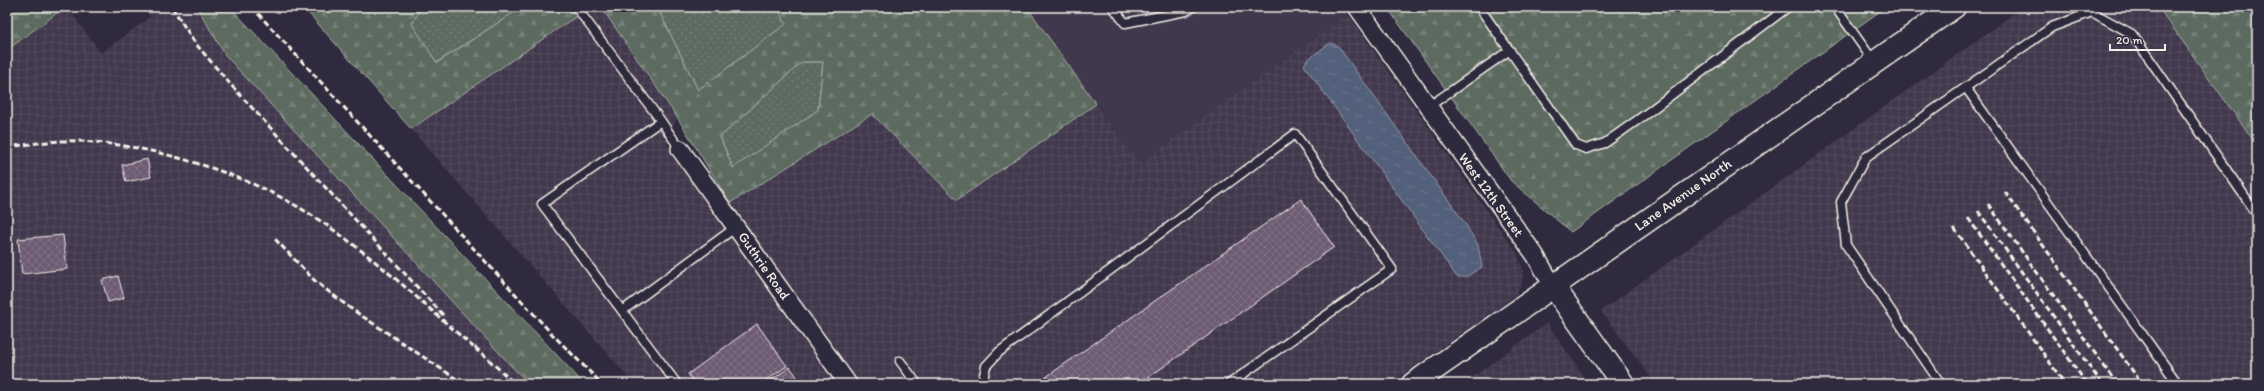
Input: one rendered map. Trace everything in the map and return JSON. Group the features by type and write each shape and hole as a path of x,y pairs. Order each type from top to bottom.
{"main road":[{"name":"Lane Avenue North","path":"1413,384 1954,7"},
{"name":"West 12th Street","path":"1553,286 1623,384"}],"street":[{"name":"West 12th Street","path":"1356,7 1534,255 1553,286"},
{"name":"Guthrie Road","path":"680,149 848,384"}],"lane":[{"path":"576,7 601,43 661,121 680,149"},
{"path":"1112,7 1124,23 1186,11 1193,7"},
{"path":"1479,7 1576,145 1586,150 1605,143 1788,7"},
{"path":"1835,7 1874,62"},
{"path":"1941,384 1846,245 1841,202 1866,158 2052,27 2092,12 2132,34 2257,214"},
{"path":"1428,107 1510,50"},
{"path":"1966,88 2178,384"},
{"path":"661,121 542,204 677,384"},
{"path":"982,384 986,366 999,352 1295,134 1392,269 1229,384"},
{"path":"622,311 736,227"},
{"path":"900,361 917,384"}],"shaded area":[{"path":"67,7 101,53 150,17 143,7 197,7 225,55 514,369 530,384 7,384 7,50"},
{"path":"590,7 601,7 677,117 667,145 835,384 634,384 411,129"},
{"path":"1027,7 1343,7 1348,14 1139,163"},
{"path":"2023,7 2158,7 2257,145 2257,384 1656,384 1601,311"},
{"path":"1348,14 1517,253 1523,270 1522,283 1514,297 1389,384 859,384 730,203 872,114 957,200 1096,104 1139,163"},
{"path":"1547,323 1589,384 1463,384"}],"green space":[{"path":"7,7 65,7 7,50"},
{"path":"197,7 230,7 584,384 530,384 514,369 225,55"},
{"path":"303,7 421,7 412,24 437,63 522,7 590,7 411,129"},
{"path":"421,7 522,7 436,63 412,24"},
{"path":"601,7 657,7 698,90 786,24 777,7 1027,7 1096,104 957,200 872,114 730,203 677,117","holes":["802,62 823,62 818,110 733,168 720,137"]},
{"path":"657,7 777,7 786,24 698,90"},
{"path":"1387,7 1886,7 1571,232 1511,181"},
{"path":"2158,7 2257,7 2257,145"},
{"path":"802,62 823,62 818,110 733,168 720,137"}],"water":[{"path":"1330,43 1338,46 1464,222 1478,245 1482,267 1466,277 1457,277 1304,65 1307,60"}],"building":[{"path":"147,159 151,177 126,182 122,165"},
{"path":"1301,199 1334,247 1139,384 1036,384"},
{"path":"63,235 67,269 22,274 18,239"},
{"path":"118,276 124,298 108,302 102,280"},
{"path":"757,324 787,366 761,384 695,384 688,374"},
{"path":"790,367 802,384 766,384"}],"railway":[{"path":"172,7 195,43 231,85 444,316"},
{"path":"252,7 553,335 602,384"},
{"path":"7,147 61,141 106,143 164,154 193,162 250,183 276,195 324,223 392,276 479,352"},
{"path":"2005,192 2142,384"},
{"path":"1988,204 2117,384"},
{"path":"1978,211 2102,384"},
{"path":"1968,218 2087,384"},
{"path":"1954,228 2065,384"},
{"path":"275,239 315,281 350,308 464,384"},
{"path":"475,347 515,384"}]}
